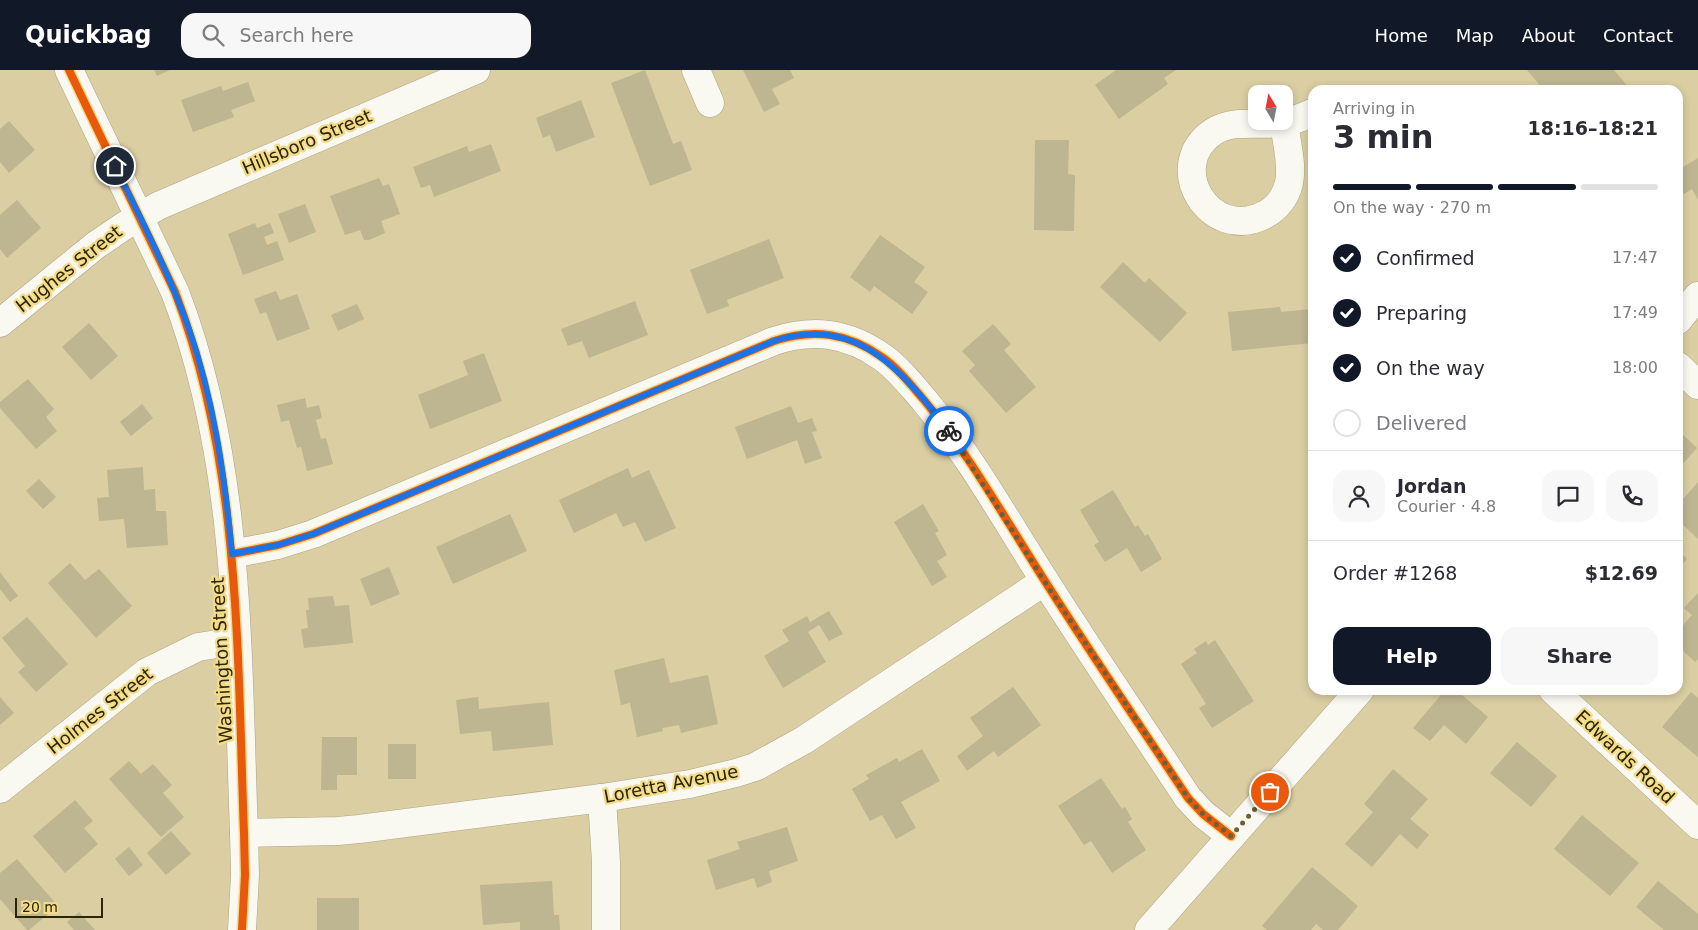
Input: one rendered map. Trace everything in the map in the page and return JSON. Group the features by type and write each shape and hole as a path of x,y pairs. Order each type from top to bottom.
{"street":[{"name":"Washington Street","path":"69,70 175,292 188,327 206,390 220,458 232,554 237,641 245,876 242,930"},
{"name":"Hillsboro Street","path":"139,217 176,198 476,70"},
{"path":"696,70 710,103"},
{"path":"1293,119 1308,114"},
{"name":"Hughes Street","path":"0,323 96,246 139,217"},
{"path":"1683,314 1698,296"},
{"path":"232,554 278,545 313,534 774,341 802,334 816,333 844,338 871,350 883,358 908,382 958,445 1045,582 1188,798 1203,814 1231,836"},
{"path":"1683,371 1698,385"},
{"name":"Loretta Avenue","path":"244,833 338,831 602,798 717,778 755,767 804,740 1045,582"},
{"name":"Holmes Street","path":"0,789 147,672 198,648 237,641"},
{"path":"1149,930 1356,695"},
{"name":"Edwards Road","path":"1558,695 1698,825"},
{"path":"602,798 606,862 606,930"}],"building":[{"path":"154,70 170,70 157,76"},
{"path":"645,70 673,144 681,141 692,170 650,186 611,83"},
{"path":"743,70 790,70 794,78 772,89 780,104 764,112"},
{"path":"1116,70 1176,70 1164,78 1168,84 1119,119 1095,85"},
{"path":"1527,70 1614,70 1627,85 1540,85"},
{"path":"248,82 255,101 231,110 234,117 193,132 181,100 221,86 223,91"},
{"path":"581,100 595,137 556,152 550,135 543,138 536,118"},
{"path":"9,121 35,150 9,173 0,162 0,129"},
{"path":"1035,140 1069,140 1068,174 1075,175 1074,231 1034,230"},
{"path":"491,144 501,171 434,197 430,185 421,188 413,167 467,146 469,152"},
{"path":"1698,158 1698,200 1692,189 1683,195 1683,167"},
{"path":"379,178 383,186 389,184 400,214 381,221 385,233 369,240 364,240 360,230 345,235 330,196"},
{"path":"17,200 41,228 7,258 0,249 0,215"},
{"path":"305,204 316,232 289,243 278,214"},
{"path":"255,223 257,228 270,223 274,233 264,237 267,245 277,241 284,260 243,275 228,234"},
{"path":"880,235 925,267 914,282 928,292 912,314 874,286 870,292 850,277"},
{"path":"769,239 784,278 727,300 729,306 707,314 690,270"},
{"path":"1123,262 1145,283 1149,278 1187,313 1160,342 1100,287"},
{"path":"276,291 280,300 297,294 310,329 277,341 266,312 260,314 254,299"},
{"path":"635,301 648,335 589,358 582,341 568,346 561,329"},
{"path":"357,304 364,319 338,331 331,315"},
{"path":"1280,307 1281,312 1308,309 1308,343 1232,351 1228,312"},
{"path":"89,323 118,356 91,380 62,347"},
{"path":"993,324 1011,344 1004,350 1036,387 1006,413 969,371 975,365 962,351"},
{"path":"484,353 502,401 430,429 418,395 468,375 463,361"},
{"path":"28,379 54,409 46,417 57,431 36,449 0,408 0,402"},
{"path":"305,398 307,408 319,405 322,418 316,420 321,439 326,438 333,464 307,471 301,447 297,448 289,420 281,422 277,405"},
{"path":"142,404 153,418 131,436 120,422"},
{"path":"791,406 798,423 812,418 817,431 812,432 822,458 805,464 797,440 747,459 735,427"},
{"path":"1683,435 1697,448 1683,463"},
{"path":"143,467 144,490 155,489 156,511 166,511 168,545 127,548 124,519 99,521 97,498 109,497 107,470"},
{"path":"628,468 632,478 649,470 676,528 645,542 635,522 623,527 616,513 574,533 559,500"},
{"path":"39,479 56,497 43,509 26,491"},
{"path":"1698,482 1698,539 1683,525 1683,499"},
{"path":"1113,490 1135,527 1138,525 1145,536 1148,534 1162,559 1141,572 1127,548 1105,562 1094,545 1099,542 1080,510"},
{"path":"923,504 939,531 935,533 947,555 937,561 947,577 932,586 894,522"},
{"path":"510,514 527,551 453,584 436,547"},
{"path":"1683,555 1687,559 1683,563"},
{"path":"70,563 85,580 99,569 132,606 96,638 48,583"},
{"path":"389,567 400,594 371,606 360,579"},
{"path":"0,572 18,596 10,602 0,589"},
{"path":"1698,593 1698,659 1695,662 1683,651 1683,625 1692,615 1684,608"},
{"path":"333,596 335,606 349,605 353,643 304,648 301,629 308,628 306,610 309,610 308,598"},
{"path":"829,611 843,634 829,641 819,625 808,632 826,662 783,688 764,656 789,641 782,630 807,616 810,622"},
{"path":"27,617 68,664 36,692 18,672 25,666 2,638"},
{"path":"1215,640 1254,701 1212,728 1199,708 1206,704 1181,664 1197,653 1194,649 1206,641 1208,645"},
{"path":"664,658 670,683 708,675 718,724 681,733 679,725 662,728 663,731 637,737 630,703 621,705 614,670"},
{"path":"1013,687 1041,725 998,757 994,751 967,771 957,756 983,736 970,718"},
{"path":"1691,692 1698,698 1698,757 1662,727"},
{"path":"1441,695 1462,695 1488,717 1466,744 1444,725 1430,741 1413,728"},
{"path":"0,697 14,713 0,725"},
{"path":"478,697 479,709 549,702 553,745 493,751 491,731 460,734 456,700"},
{"path":"322,737 357,737 357,775 337,775 337,790 321,790"},
{"path":"1517,742 1557,776 1531,807 1490,773"},
{"path":"388,744 416,744 416,779 388,779"},
{"path":"922,749 940,781 901,802 916,828 896,839 882,815 870,821 852,789 869,779 866,775 897,758 899,762"},
{"path":"129,761 141,774 153,764 172,785 163,793 184,817 161,837 109,779"},
{"path":"1393,769 1428,799 1410,819 1429,835 1417,849 1400,834 1372,867 1345,844 1373,812 1364,804"},
{"path":"1101,778 1122,809 1125,807 1132,819 1128,822 1146,850 1112,873 1091,841 1084,845 1058,806"},
{"path":"75,800 93,821 84,828 98,844 65,873 33,836"},
{"path":"1582,815 1639,863 1610,896 1554,849"},
{"path":"787,827 798,861 769,871 772,882 757,888 754,878 716,890 707,860 740,849 737,842"},
{"path":"171,831 191,854 166,875 147,853"},
{"path":"129,847 143,865 129,876 115,859"},
{"path":"17,859 58,906 29,930 0,899 0,873"},
{"path":"1312,867 1358,906 1338,930 1323,930 1316,924 1311,930 1267,930 1262,926"},
{"path":"552,881 554,915 559,915 560,930 520,930 520,922 483,925 480,885"},
{"path":"1658,881 1698,914 1698,930 1664,930 1636,907"},
{"path":"317,898 359,898 359,930 317,930"},
{"path":"79,912 95,930 74,930 67,922"}],"cycle path":[{"path":"69,70 175,292 197,357 213,424 224,491 232,559 240,696 245,875 242,930"},
{"path":"232,554 278,545 313,534 774,341 789,337 817,334 843,338 869,349 888,361 899,371 940,420 983,482 1073,625 1188,798 1203,814 1231,836"}],"way so far":[{"path":"949,431 1045,582 1188,798 1203,814 1231,836 1270,792"}],"route":[{"path":"115,166 175,292 198,360 214,423 232,554 246,553 313,534 788,336 816,333 829,335 844,338 871,350 897,370 949,431"}]}
